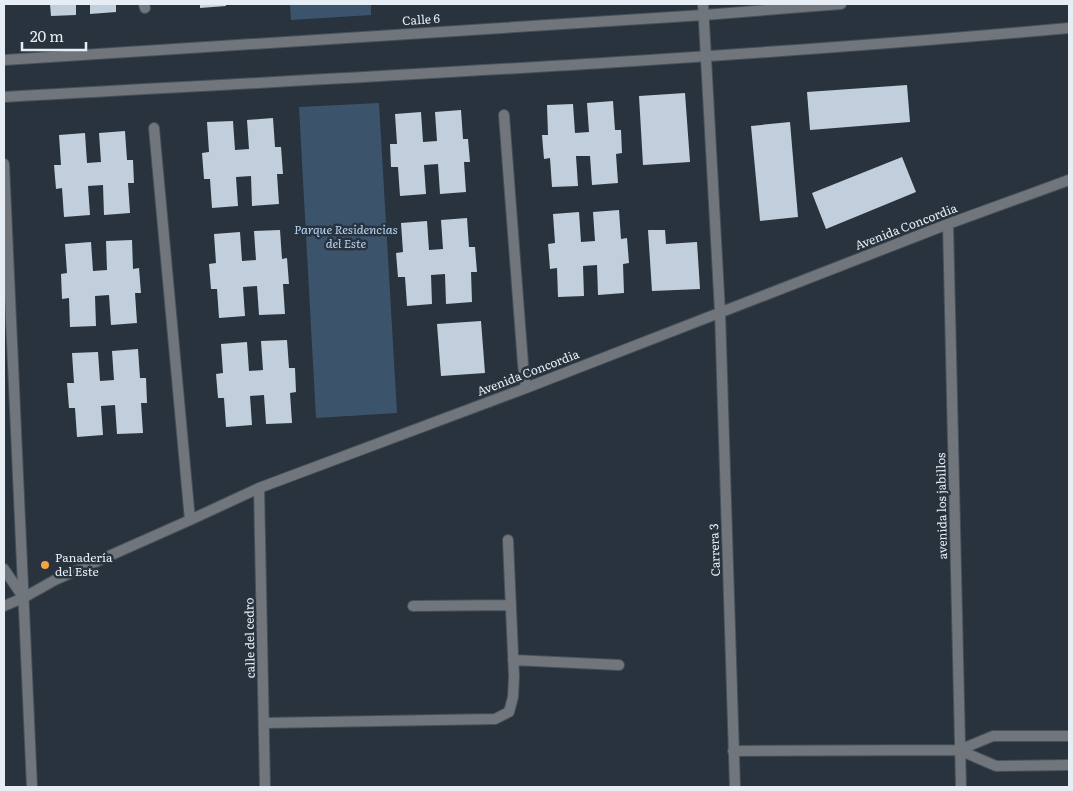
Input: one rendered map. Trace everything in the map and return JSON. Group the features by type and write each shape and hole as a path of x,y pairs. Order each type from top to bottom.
{"street":[{"name":"Carrera 3","path":"703,4 720,312 735,787"},
{"name":"Calle 6","path":"4,60 704,15 841,4"},
{"path":"4,97 707,57 917,42 1069,28"},
{"path":"504,115 526,388"},
{"path":"154,128 190,520"},
{"path":"4,164 32,787"},
{"name":"Avenida Concordia","path":"4,606 23,598 55,580 259,488 526,388 948,224 1069,180"},
{"name":"avenida los jabillos","path":"948,224 961,787"},
{"name":"calle del cedro","path":"259,488 265,787"},
{"path":"264,723 495,719 509,712 514,677 508,540"},
{"path":"4,569 23,598"},
{"path":"413,606 511,605"},
{"path":"513,660 619,665"},
{"path":"733,751 959,750 993,736 1069,736"},
{"path":"959,750 996,766 1069,765"}],"green space":[{"path":"290,4 371,4 371,15 291,20"},
{"name":"Parque Residencias del Este","path":"379,103 397,413 316,418 299,107"}],"building":[{"path":"50,4 76,4 76,15 51,16"},
{"path":"90,4 116,4 116,12 90,14"},
{"path":"200,4 226,4 226,6 200,8"},
{"path":"907,85 910,122 810,130 807,92"},
{"path":"685,93 690,162 643,165 639,96"},
{"path":"613,101 615,130 621,130 622,153 616,154 618,183 592,185 590,156 576,156 578,186 552,187 550,158 544,159 542,135 548,135 547,105 573,104 575,133 589,132 587,103"},
{"path":"461,110 463,139 468,139 470,162 464,162 466,192 440,194 438,164 424,165 426,194 400,196 398,167 391,167 390,144 397,144 395,114 421,112 423,142 437,141 435,112"},
{"path":"273,118 275,147 281,147 283,174 277,174 279,204 252,206 251,176 236,177 238,206 212,208 210,179 204,179 202,153 209,152 207,122 233,121 235,150 249,149 247,120"},
{"path":"790,122 798,217 760,221 751,126"},
{"path":"125,131 127,160 133,160 134,183 128,183 130,213 104,215 103,185 88,186 90,215 64,217 62,188 56,189 54,165 61,165 59,135 85,133 87,163 101,162 99,133"},
{"path":"902,157 916,192 826,229 812,193"},
{"path":"619,210 621,239 627,238 629,263 623,264 624,293 598,295 597,265 583,266 584,296 558,297 557,268 550,269 548,244 555,243 553,214 579,212 581,242 595,241 593,212"},
{"path":"467,218 469,247 475,247 477,272 471,272 472,302 446,304 445,274 431,275 432,304 407,306 405,277 398,277 396,253 403,252 401,223 427,221 429,250 443,249 441,220"},
{"path":"280,230 282,259 287,258 289,284 283,284 285,314 259,315 257,286 243,287 245,316 219,318 217,289 211,289 209,264 216,263 214,234 240,232 242,261 256,260 254,231"},
{"path":"648,230 665,230 666,244 697,242 700,289 652,291"},
{"path":"132,240 133,269 139,268 141,293 135,293 137,323 111,325 109,295 95,296 96,326 70,327 69,298 62,299 61,274 67,273 65,244 91,242 93,271 107,270 106,241"},
{"path":"481,321 485,373 441,376 437,324"},
{"path":"287,340 289,368 295,368 296,392 290,393 292,423 266,424 264,395 250,396 252,425 226,427 224,398 218,398 216,374 223,373 221,344 247,342 249,371 263,370 261,341"},
{"path":"138,349 140,378 146,378 147,403 141,403 143,433 117,434 115,405 101,406 103,435 77,437 75,408 69,408 67,383 74,383 72,353 98,352 100,381 114,380 112,351"}],"place":[{"name":"Panadería del Este","path":"45,565"}]}
